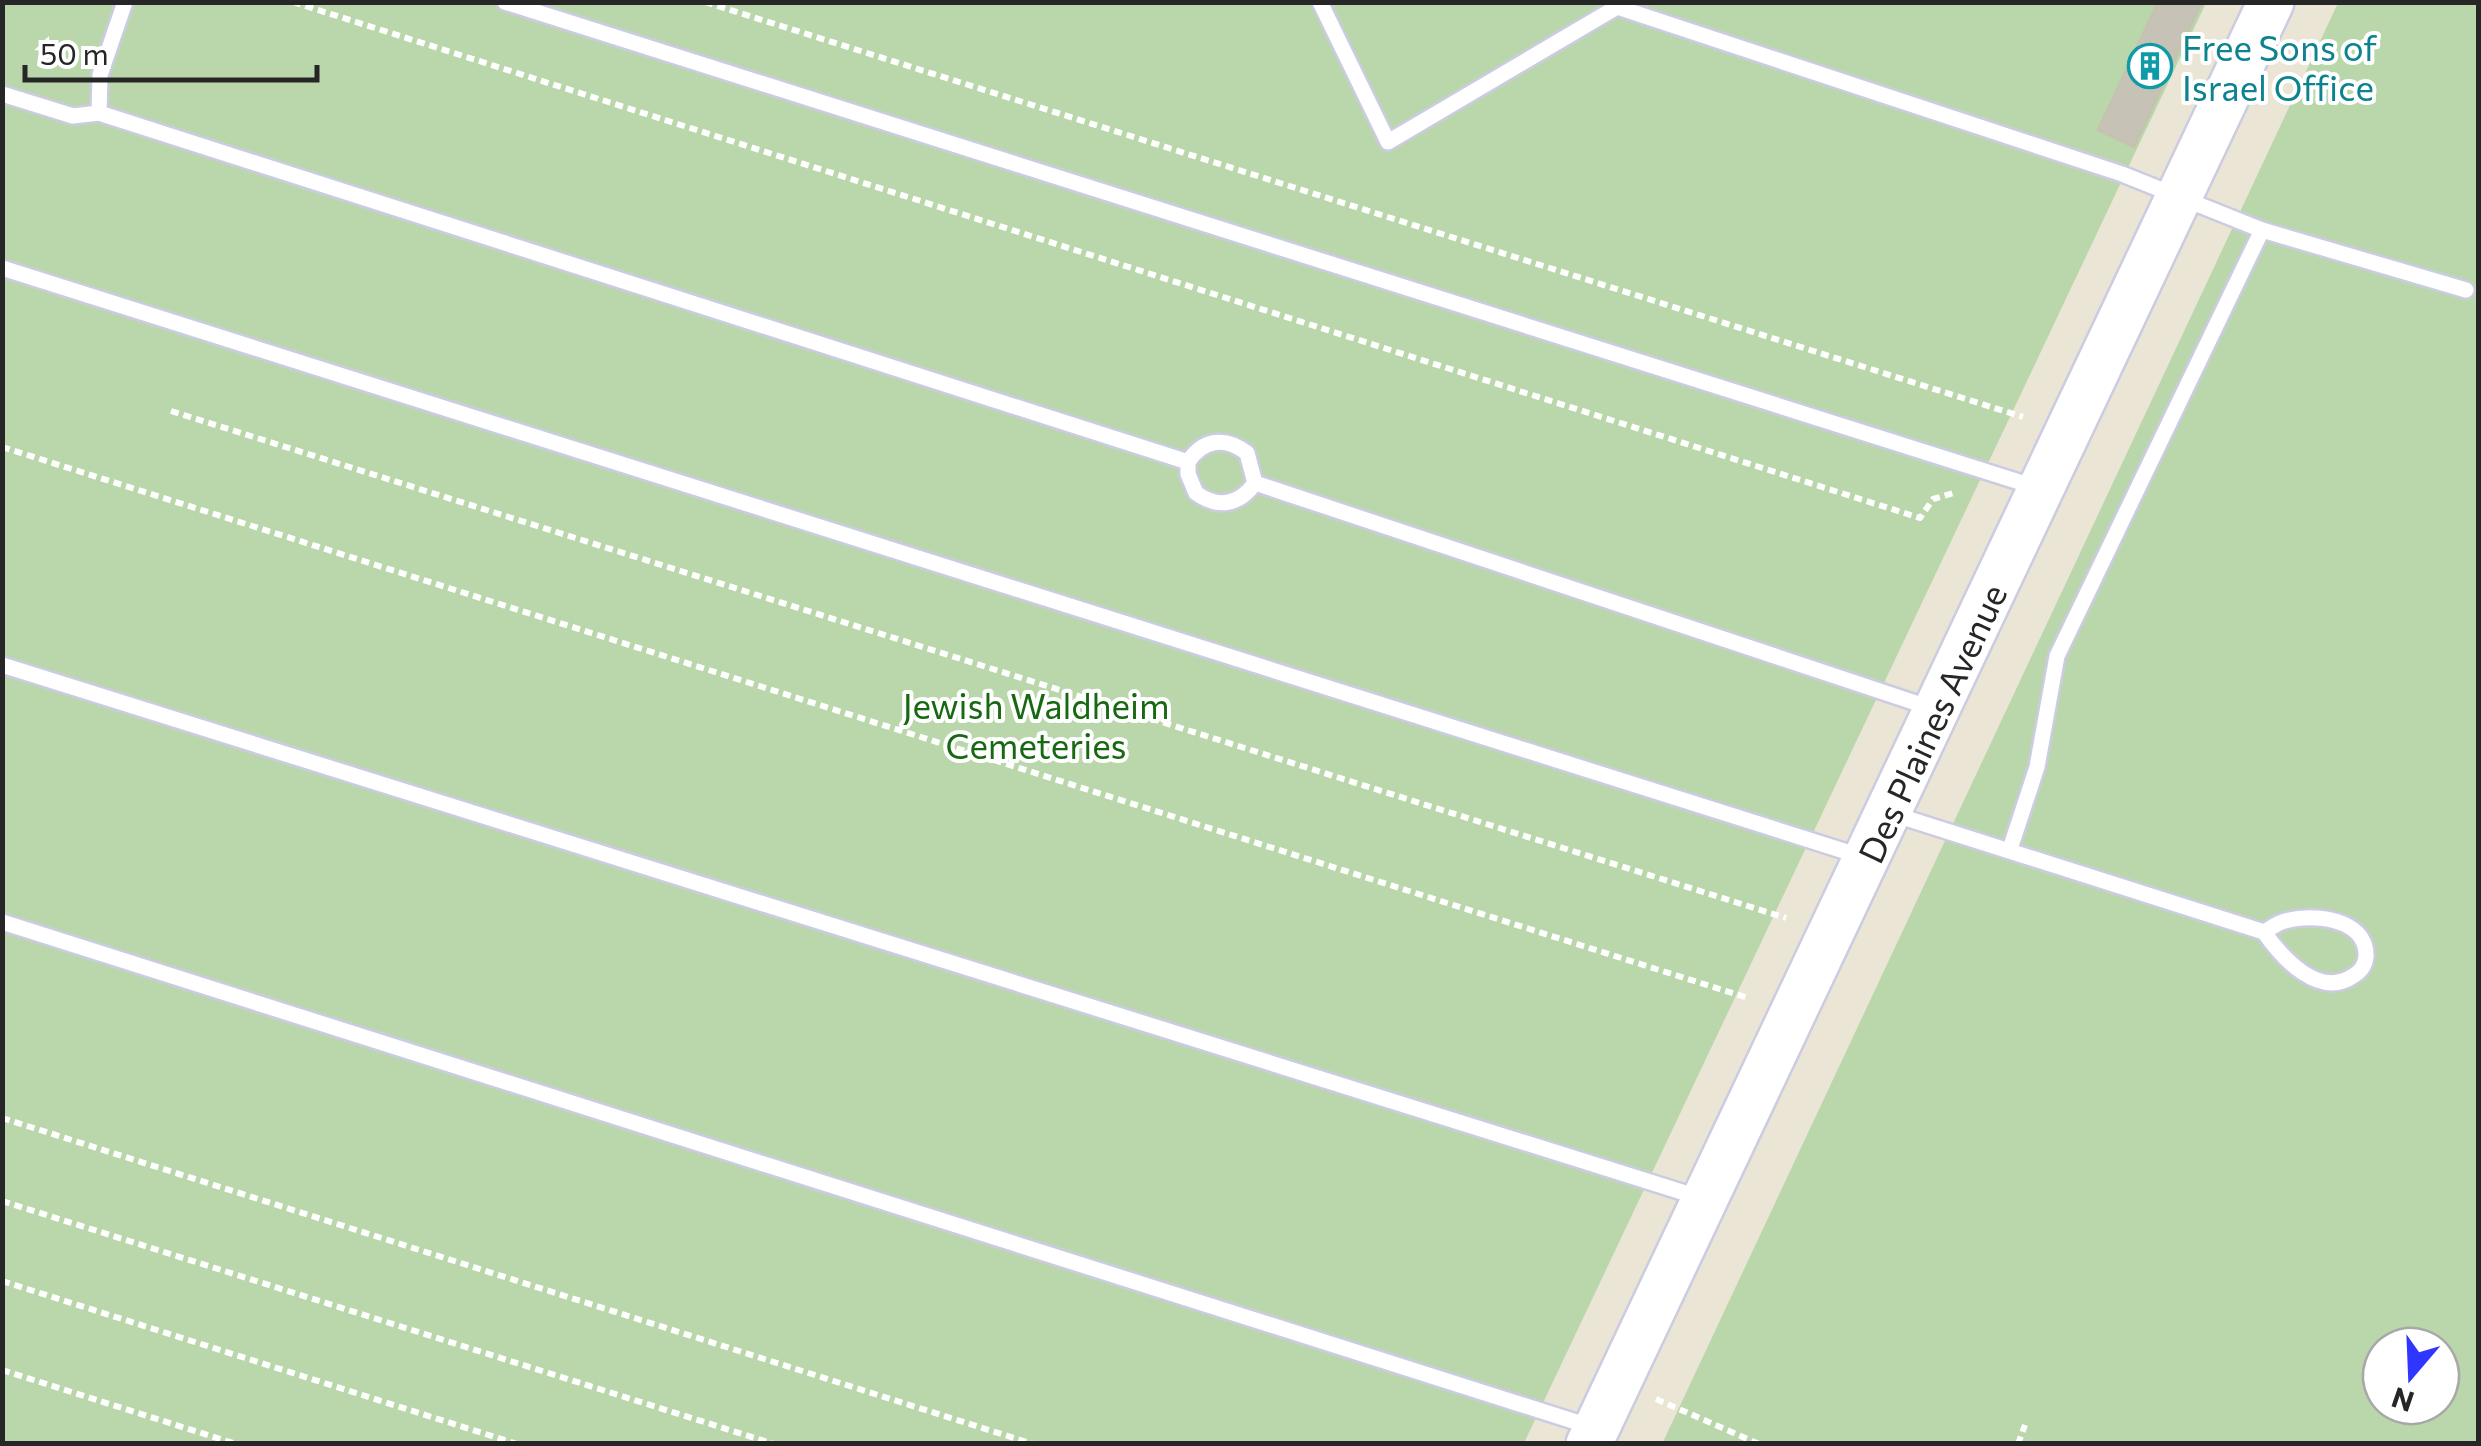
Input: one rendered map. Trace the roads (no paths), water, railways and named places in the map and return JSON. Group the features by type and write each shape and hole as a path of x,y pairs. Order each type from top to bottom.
{"main road":[{"name":"Des Plaines Avenue","path":"1593,1436 2271,2"}],"lane":[{"path":"99,113 100,76 126,2"},
{"path":"505,2 2042,490"},
{"path":"1320,2 1388,142 1616,5 2122,174 2262,230 2466,290"},
{"path":"2,94 73,116 99,113 1188,462"},
{"path":"2010,850 2037,767 2056,656 2262,230"},
{"path":"2,268 1867,858"},
{"path":"1230,442 1247,452 1255,483 1241,499 1217,504 1196,493 1188,462 1202,446 1230,442"},
{"path":"1255,483 1938,710"},
{"path":"2,665 1705,1200"},
{"path":"1889,813 2264,932 2278,953 2312,977 2329,982 2346,980 2359,973 2364,964 2363,942 2339,922 2301,918 2281,922 2264,932"},
{"path":"2,922 1593,1436"}],"place":[{"name":"Free Sons of Israel Office","path":"2150,66"}],"park label":[{"name":"Jewish Waldheim Cemeteries","path":"1036,724"}]}
